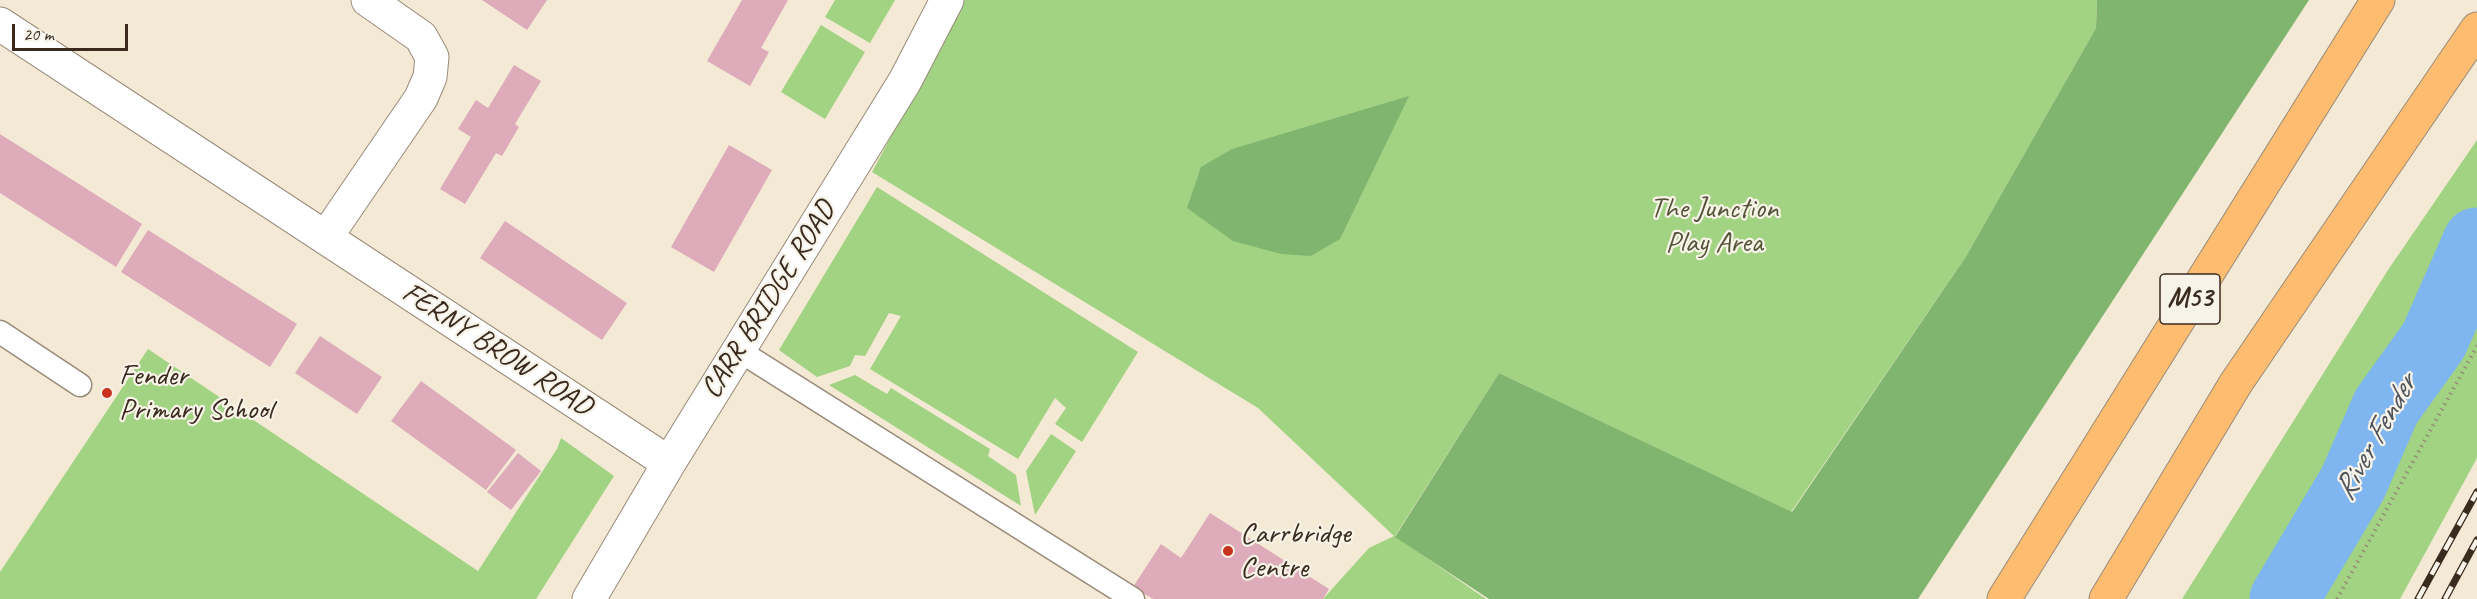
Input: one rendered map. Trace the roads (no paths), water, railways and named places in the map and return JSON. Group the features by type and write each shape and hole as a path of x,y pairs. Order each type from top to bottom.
{"highway":[{"name":"M53","path":"2004,599 2378,0"},
{"path":"2106,599 2236,383 2477,29"}],"street":[{"path":"0,14 9,0"},
{"path":"326,237 421,98 430,77 432,57 421,37 368,0"},
{"name":"CARR BRIDGE ROAD","path":"589,599 669,463 905,81 947,0"},
{"name":"FERNY BROW ROAD","path":"0,24 669,463"}],"lane":[{"path":"0,332 80,385"},
{"path":"738,350 1133,599"}],"waterway":[{"name":"River Fender","path":"2284,599 2353,483 2386,407 2434,340 2477,242"}],"railway":[{"path":"2418,599 2477,492"},
{"path":"2445,599 2477,540"}],"place":[{"name":"Fender Primary School","path":"107,393"},
{"name":"Carrbridge Centre","path":"1228,551"}],"park label":[{"name":"The Junction Play Area","path":"1714,226"}]}
